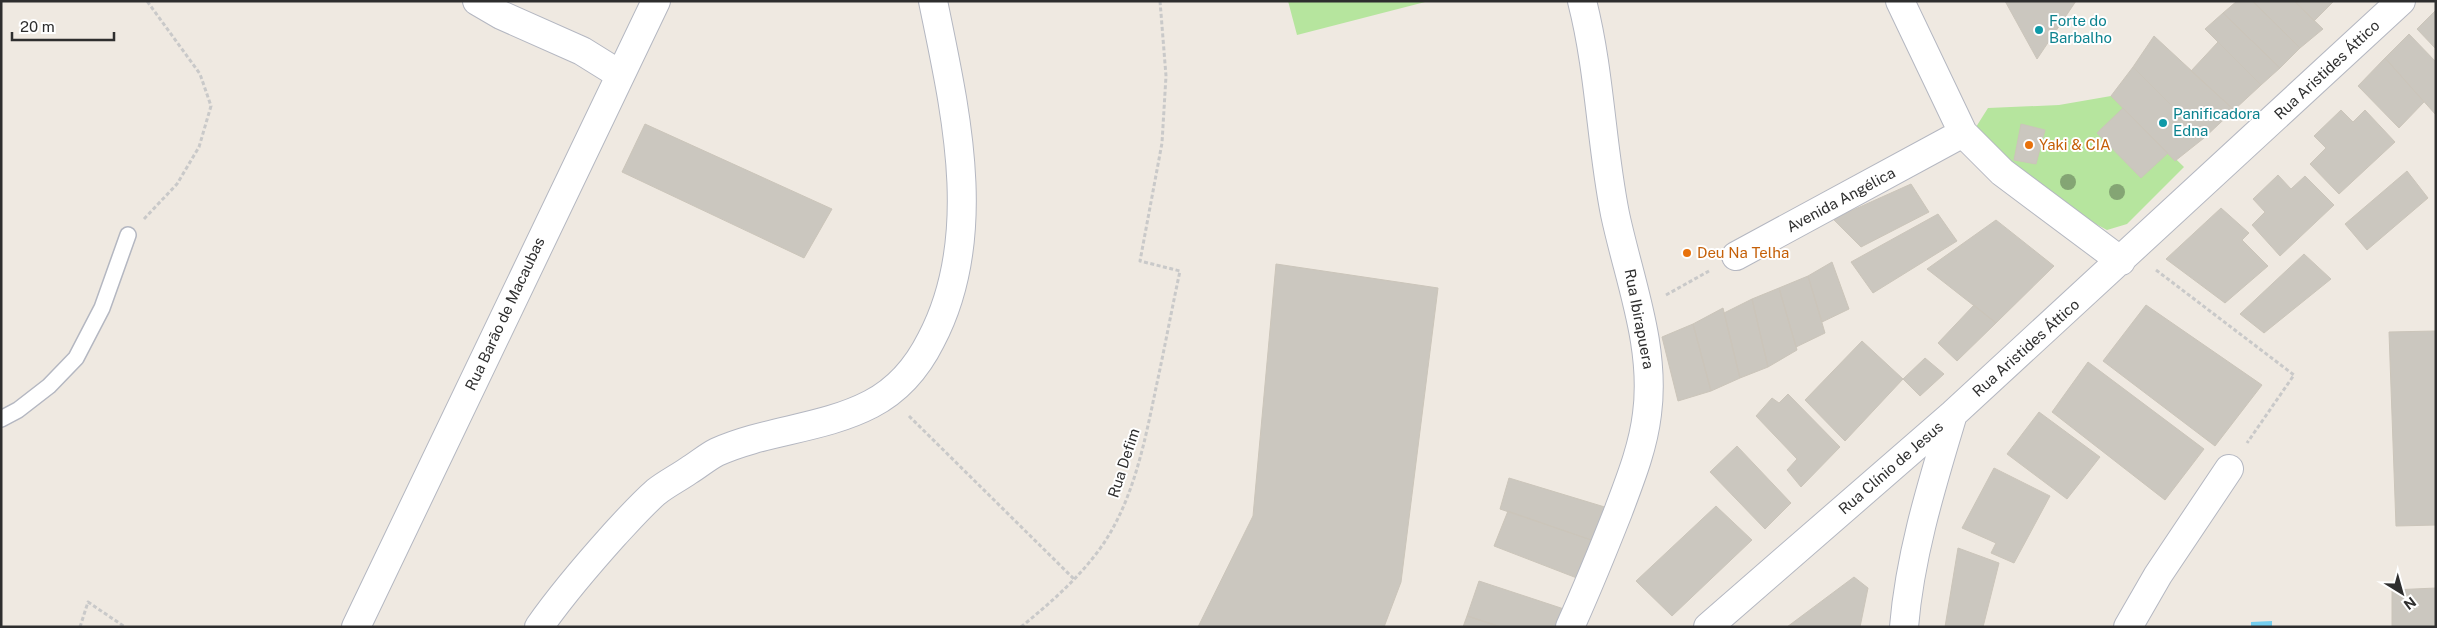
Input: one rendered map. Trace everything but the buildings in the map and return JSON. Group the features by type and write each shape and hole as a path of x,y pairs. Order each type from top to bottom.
{"street":[{"path":"477,1 501,15 582,51 620,74"},
{"name":"Rua Barão de Macaubas","path":"356,627 656,1"},
{"path":"539,627 562,595 599,552 657,492 716,453 770,435 846,416 887,395 922,358 938,327 953,285 961,226 962,177 955,112 933,1"},
{"name":"Rua Ibirapuera","path":"1570,627 1627,488 1642,440 1647,415 1650,377 1640,310 1615,214 1596,73 1582,1"},
{"path":"1900,1 1963,133 2002,172 2126,256"},
{"name":"Rua Aristides Áttico","path":"1953,414 2401,1"},
{"name":"Avenida Angélica","path":"1736,256 1963,133"},
{"name":"Rua Clínio de Jesus","path":"1708,627 1953,414"},
{"name":"Rua Clínio de Jesus","path":"1904,627 1907,588 1926,504 1953,414"},
{"path":"2128,627 2158,575 2229,469"}],"lane":[{"path":"1,419 18,410 50,386 76,358 102,308 128,235"}],"path":[{"path":"128,235 177,184 199,147 211,106 200,74 147,1"},
{"name":"Rua Defim","path":"1021,627 1075,580 1100,548 1116,520 1132,484 1147,432 1180,271 1140,261 1162,143 1166,76 1160,1"},
{"path":"1640,310 1736,256"},
{"path":"2126,256 2294,375 2229,469"},
{"path":"887,395 1075,580"},
{"path":"80,627 88,602 125,627"}],"green space":[{"path":"1288,1 1429,1 1297,35"},
{"path":"2111,96 2184,167 2127,224 2107,230 2071,209 2037,184 1976,127 1988,108 2059,105"}],"water":[{"path":"2272,621 2272,627 2251,627 2251,622"}],"place":[{"name":"Forte do Barbalho","path":"2039,30"},
{"name":"Panificadora Edna","path":"2163,123"},
{"name":"Yaki & CIA","path":"2029,145"},
{"name":"Deu Na Telha","path":"1687,253"}]}
